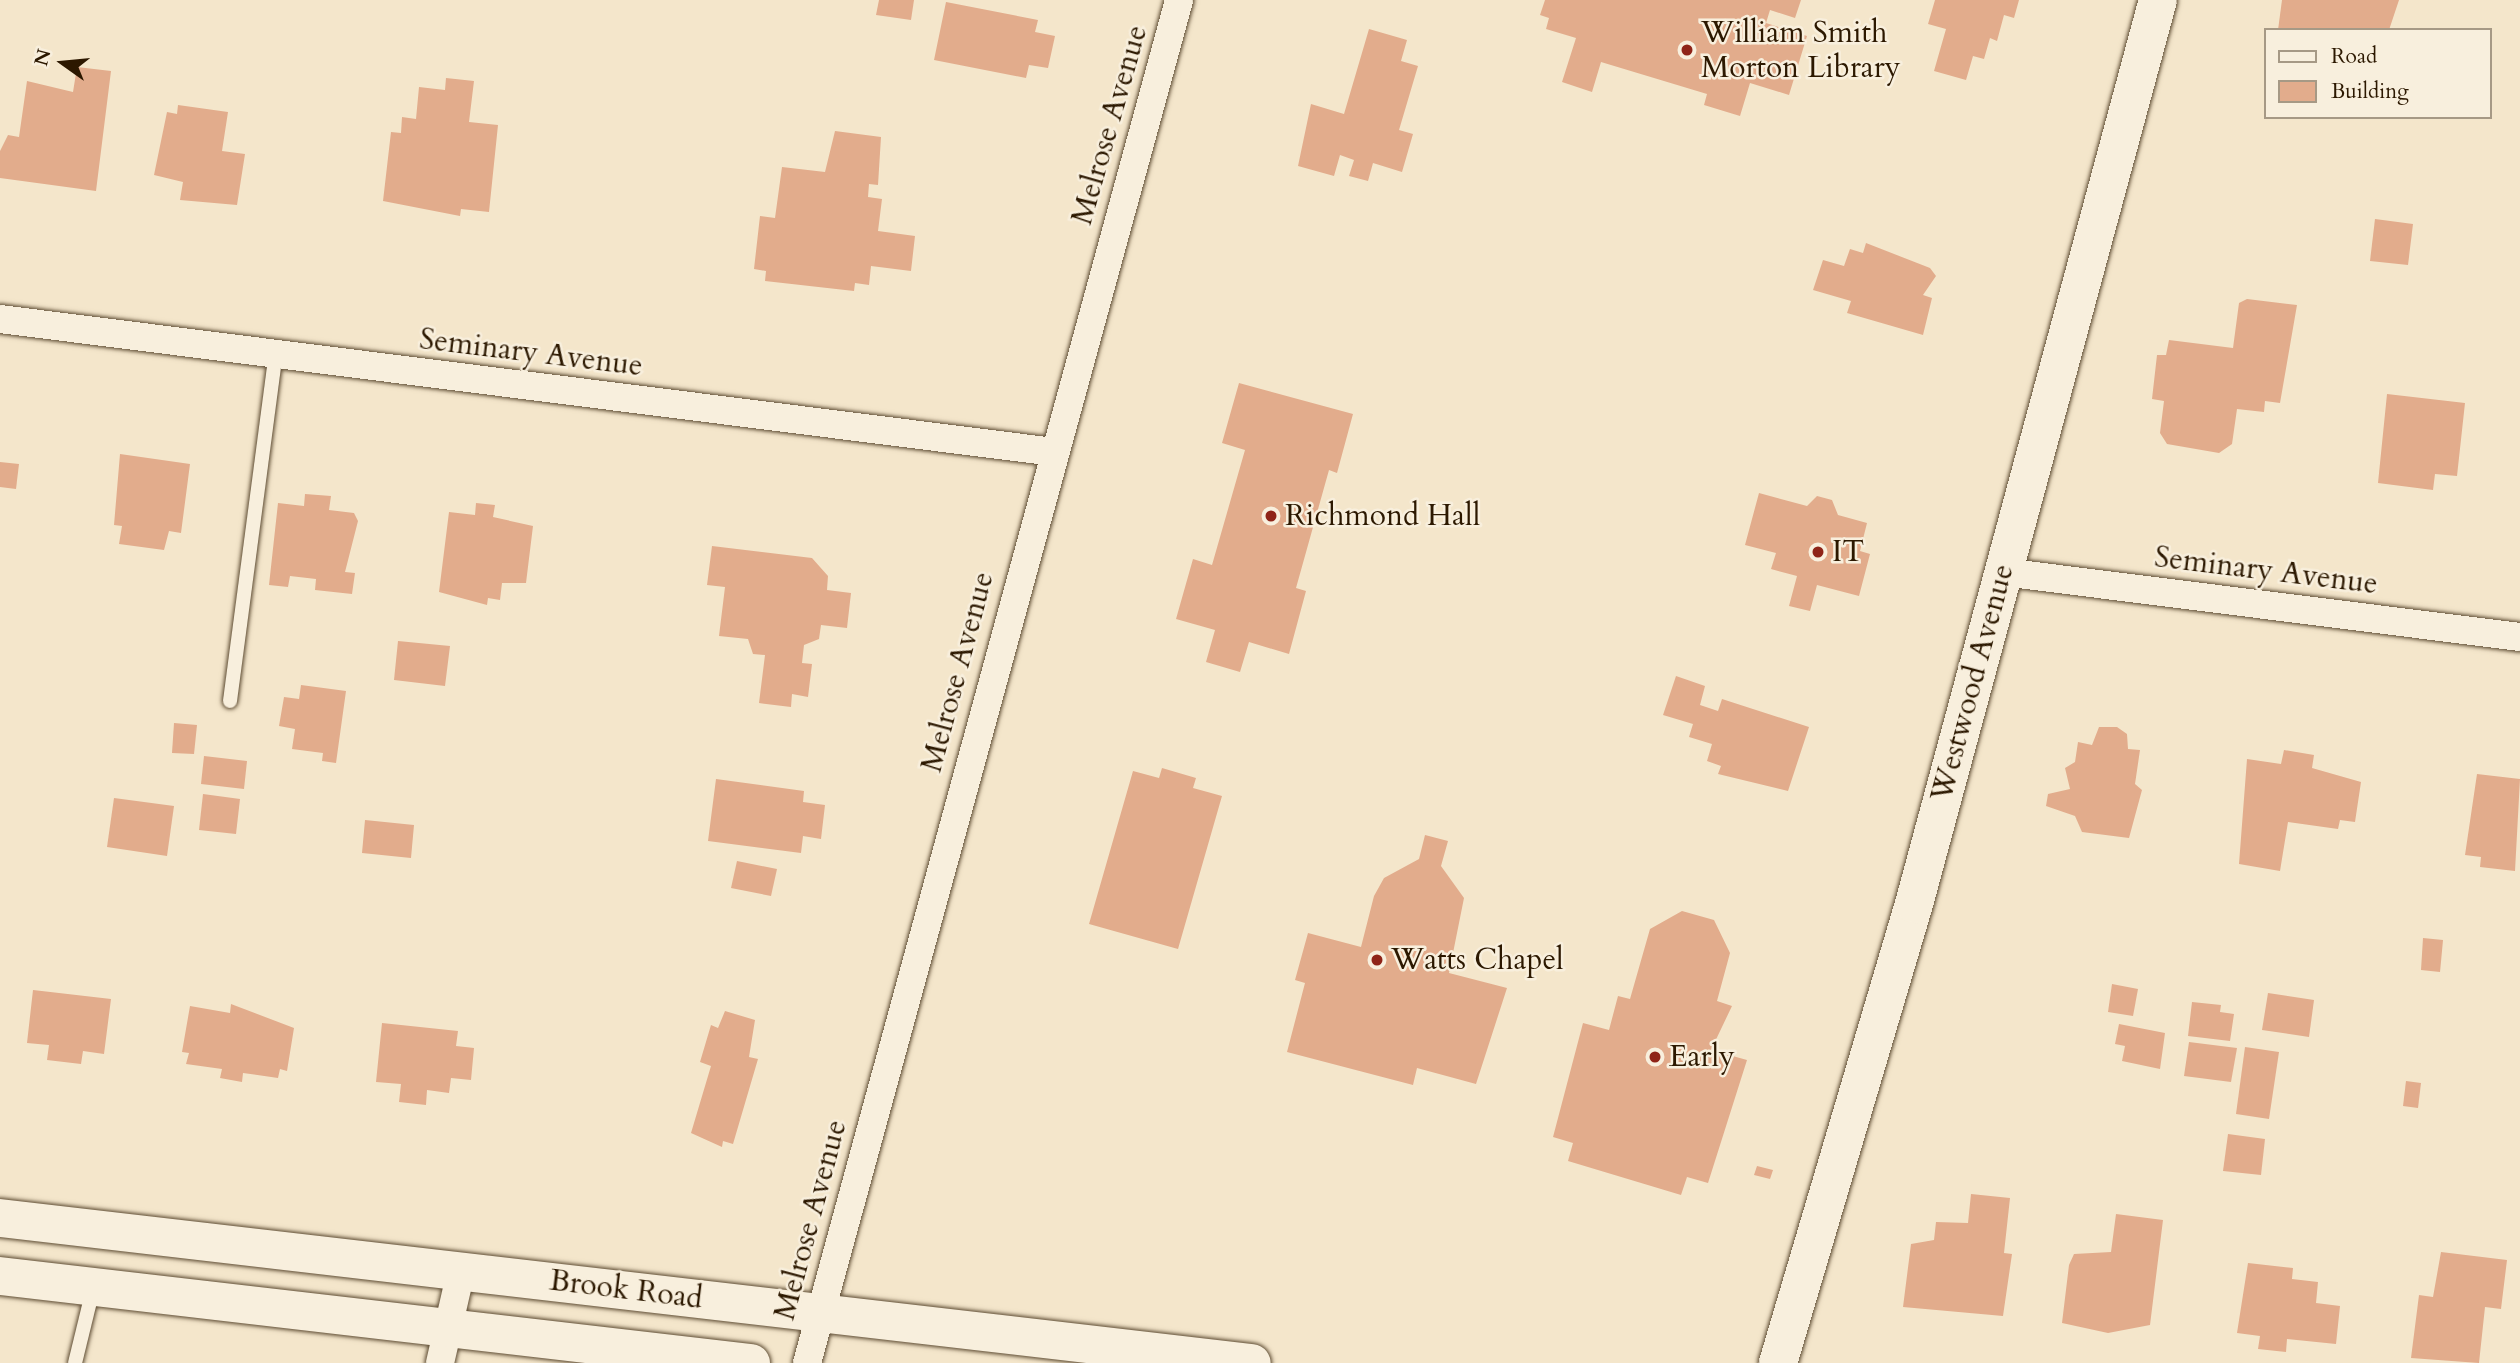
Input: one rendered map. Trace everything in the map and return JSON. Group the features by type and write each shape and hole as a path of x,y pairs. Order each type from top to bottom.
{"main road":[{"name":"Westwood Avenue","path":"1778,1363 1914,904 2158,0"},
{"name":"Brook Road","path":"0,1218 1252,1363"},
{"name":"Brook Road","path":"0,1276 93,1287 444,1345 751,1363"}],"street":[{"name":"Melrose Avenue","path":"807,1363 1179,0"},
{"name":"Seminary Avenue","path":"0,318 1054,452"},
{"name":"Seminary Avenue","path":"2003,572 2520,637"},
{"path":"444,1345 461,1271"}],"lane":[{"path":"230,701 276,354"},
{"path":"75,1363 93,1287"}],"building":[{"path":"879,0 914,0 911,20 876,15"},
{"name":"William Smith Morton Library","path":"1545,0 1801,0 1795,18 1770,10 1766,23 1807,36 1789,95 1750,83 1740,116 1704,105 1707,94 1601,62 1592,92 1562,82 1576,38 1546,29 1549,18 1540,15"},
{"path":"1935,0 2019,0 2014,18 2004,15 1997,41 1990,38 1984,59 1973,56 1966,80 1934,71 1946,29 1928,24"},
{"path":"2282,0 2399,0 2390,28 2278,28"},
{"path":"946,2 1038,20 1035,32 1055,36 1048,68 1029,65 1026,78 934,60"},
{"path":"1369,29 1407,40 1401,61 1418,66 1399,130 1413,134 1402,172 1373,163 1368,181 1349,176 1354,160 1340,155 1334,176 1298,166 1311,104 1344,114"},
{"path":"77,67 111,71 96,191 0,178 0,151 8,135 19,137 27,81 73,92"},
{"path":"446,78 474,81 469,122 498,125 489,212 461,209 460,216 383,201 391,132 401,133 402,117 416,119 419,87 445,90"},
{"path":"178,105 228,112 222,151 245,154 237,205 180,200 183,182 154,175 167,112 177,114"},
{"path":"835,131 881,137 878,185 869,184 868,197 882,199 878,231 915,236 911,271 871,266 869,285 855,283 854,291 765,281 766,271 754,269 760,216 775,218 782,167 825,172"},
{"path":"2375,219 2413,224 2408,265 2370,261"},
{"path":"1866,243 1930,268 1936,276 1923,295 1932,298 1923,335 1847,313 1851,301 1813,290 1823,260 1844,266 1850,249 1863,253"},
{"path":"2247,299 2297,305 2280,403 2265,401 2264,412 2237,409 2232,444 2219,453 2167,444 2160,433 2164,401 2152,399 2157,355 2166,355 2169,340 2233,348 2239,303"},
{"name":"Richmond Hall","path":"1239,383 1353,414 1337,473 1329,470 1296,588 1306,591 1289,654 1249,642 1240,672 1206,662 1215,630 1176,619 1193,559 1212,565 1245,450 1222,443"},
{"path":"2387,394 2465,403 2457,476 2435,474 2433,490 2378,483"},
{"path":"120,454 190,464 181,533 169,531 164,550 119,544 122,526 114,525"},
{"path":"0,462 19,464 16,489 0,487"},
{"name":"IT","path":"1759,493 1807,506 1817,496 1832,500 1838,515 1867,523 1860,551 1870,554 1859,596 1817,585 1810,611 1789,606 1797,576 1771,569 1776,553 1745,545"},
{"path":"305,494 331,496 329,510 354,513 358,521 345,572 355,573 352,594 315,590 316,579 290,576 288,587 269,585 278,503 304,506"},
{"path":"476,503 495,505 493,517 533,526 526,583 502,583 500,600 488,598 487,605 439,592 449,512 475,515"},
{"path":"712,546 812,558 828,576 827,590 851,593 847,628 821,625 819,639 804,645 802,663 812,664 808,697 792,694 791,707 759,703 765,655 753,654 748,639 719,636 725,587 707,585"},
{"path":"398,641 450,646 445,686 394,680"},
{"path":"1676,676 1705,686 1700,705 1718,711 1722,699 1809,727 1788,791 1718,774 1721,766 1707,761 1712,744 1689,737 1693,724 1663,715"},
{"path":"301,685 346,691 336,763 322,761 323,753 292,749 295,729 279,726 284,697 299,699"},
{"path":"174,723 197,725 194,754 172,753"},
{"path":"2099,727 2117,727 2127,734 2128,749 2140,750 2135,784 2142,790 2129,838 2082,832 2075,816 2046,806 2048,794 2070,789 2065,768 2075,762 2078,742 2092,745"},
{"path":"2284,750 2314,755 2312,768 2361,782 2355,822 2340,820 2338,829 2288,822 2280,871 2239,864 2247,759 2281,764"},
{"path":"204,756 247,761 244,789 201,784"},
{"path":"1162,768 1196,778 1193,788 1222,796 1178,949 1089,924 1133,771 1159,778"},
{"path":"2477,774 2520,779 2515,871 2480,867 2481,857 2465,855"},
{"path":"716,779 804,791 803,802 825,805 821,839 803,836 801,853 708,841"},
{"path":"203,794 240,799 236,834 199,830"},
{"path":"114,798 174,806 167,856 107,847"},
{"path":"365,820 414,825 411,858 362,853"},
{"name":"Watts Chapel","path":"1425,835 1448,841 1441,866 1464,898 1449,973 1507,988 1476,1084 1417,1068 1413,1085 1287,1052 1305,983 1295,980 1308,933 1361,947 1374,896 1384,878 1419,859"},
{"path":"737,861 777,869 771,896 731,888"},
{"name":"Early","path":"1682,911 1714,920 1730,953 1717,1001 1732,1006 1711,1050 1747,1060 1708,1183 1687,1177 1681,1195 1568,1161 1573,1143 1553,1137 1583,1023 1609,1030 1618,996 1630,999 1650,929"},
{"path":"2423,938 2443,940 2440,972 2421,970"},
{"path":"2112,984 2138,989 2133,1016 2108,1012"},
{"path":"33,990 111,999 104,1054 83,1051 81,1064 47,1060 49,1045 27,1043"},
{"path":"2268,993 2314,1000 2309,1037 2262,1030"},
{"path":"2192,1002 2221,1005 2220,1012 2234,1014 2230,1041 2188,1036"},
{"path":"231,1004 294,1028 287,1071 280,1069 278,1078 243,1073 242,1082 220,1078 222,1069 186,1064 189,1053 182,1052 190,1006 230,1013"},
{"path":"725,1011 755,1020 749,1057 758,1059 733,1144 723,1141 722,1147 691,1133 711,1066 700,1062 711,1025 718,1028"},
{"path":"382,1023 458,1031 456,1046 474,1048 471,1080 451,1078 449,1093 427,1090 426,1105 399,1102 401,1084 376,1082"},
{"path":"2119,1024 2165,1033 2160,1069 2122,1061 2125,1046 2115,1044"},
{"path":"2189,1042 2237,1048 2231,1082 2184,1076"},
{"path":"2245,1047 2279,1052 2269,1119 2236,1114"},
{"path":"2406,1081 2421,1083 2418,1108 2403,1106"},
{"path":"2228,1134 2265,1139 2261,1175 2223,1171"},
{"path":"1757,1166 1773,1170 1770,1179 1754,1175"},
{"path":"1971,1194 2010,1198 2004,1253 2012,1254 2003,1316 1903,1307 1911,1244 1934,1240 1936,1222 1968,1223"},
{"path":"2116,1214 2163,1220 2150,1325 2108,1333 2062,1323 2069,1265 2074,1254 2111,1252"},
{"path":"2441,1252 2507,1260 2501,1309 2485,1307 2479,1363 2411,1358 2419,1295 2433,1297"},
{"path":"2248,1263 2293,1268 2292,1279 2318,1282 2316,1303 2340,1306 2336,1344 2287,1339 2286,1352 2258,1349 2260,1336 2237,1333"}],"place":[{"name":"William Smith Morton Library","path":"1687,50"},
{"name":"Richmond Hall","path":"1271,516"},
{"name":"IT","path":"1818,552"},
{"name":"Watts Chapel","path":"1377,960"},
{"name":"Early","path":"1655,1057"}]}
